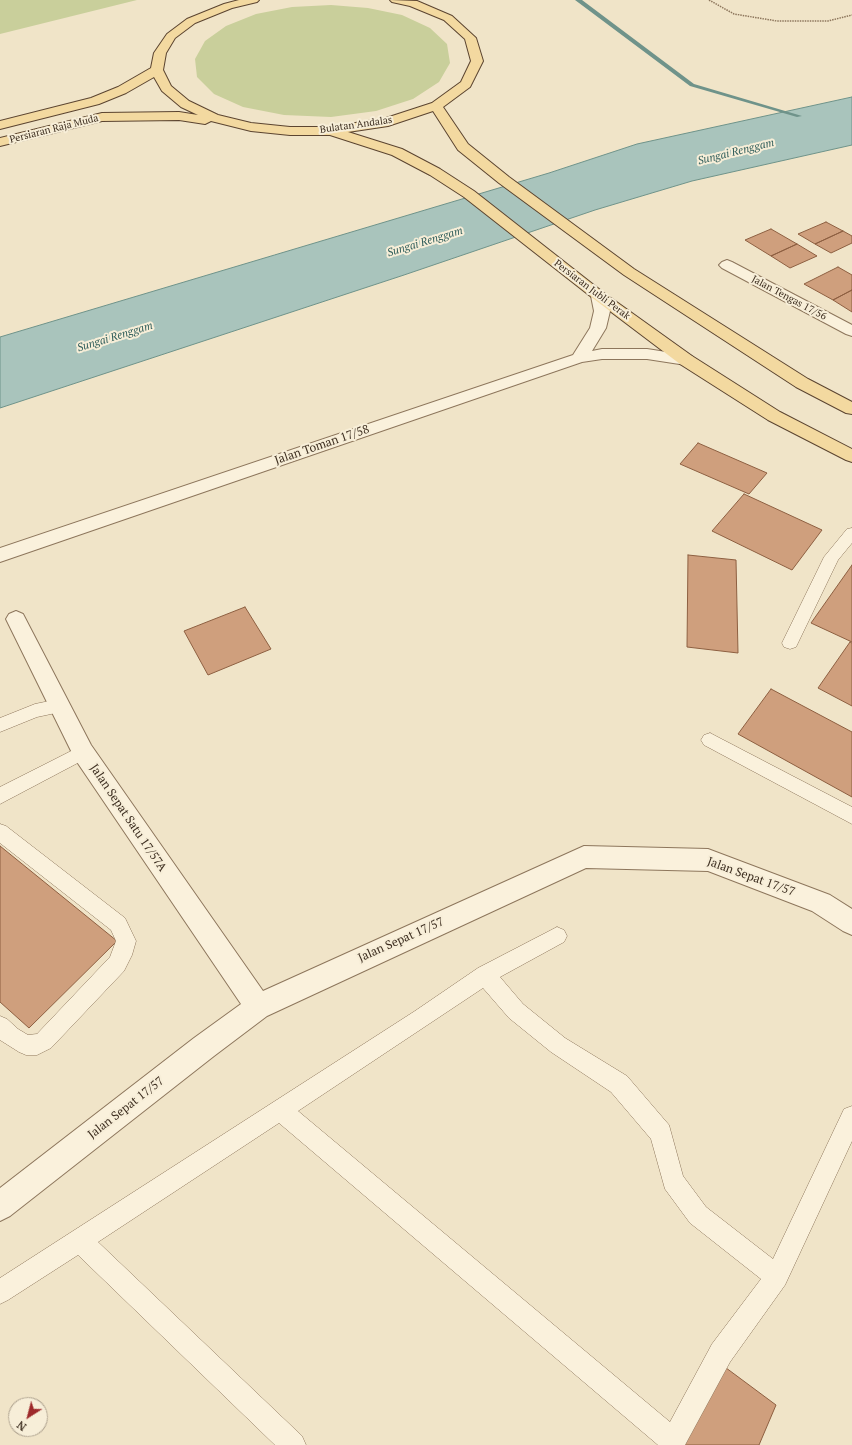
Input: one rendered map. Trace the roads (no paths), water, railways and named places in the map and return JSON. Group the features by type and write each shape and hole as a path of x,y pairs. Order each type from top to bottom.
{"main road":[{"path":"157,70 160,53 171,36 192,21 228,6 253,0"},
{"name":"Bulatan Andalas","path":"157,70 166,88 185,104 214,118 251,127 290,131 331,131 388,122 436,106 466,84 477,61 470,38 448,18 413,4 396,0"},
{"path":"192,21 200,7"},
{"name":"Persiaran Raja Muda","path":"0,125 95,101 122,90 157,70"},
{"path":"436,106 463,147 504,180 629,272 802,383 852,409"},
{"name":"Persiaran Raja Muda","path":"0,142 102,117 179,116 251,127"},
{"name":"Persiaran Jubli Perak","path":"331,131 397,152 435,172 469,194 599,296 686,360 774,416 852,456"}],"street":[{"name":"Jalan Tengas 17/56","path":"727,265 852,331"},
{"path":"579,358 598,328 602,311 599,296"},
{"name":"Jalan Toman 17/58","path":"0,555 579,358 602,354 647,354 686,360"},
{"name":"Jalan Sepat Satu 17/57A","path":"16,619 58,706 83,752 258,1007"},
{"name":"Jalan Sepat 17/57","path":"0,1206 204,1047 258,1007 350,963 584,857 708,860 821,903 852,924"}],"lane":[{"path":"790,643 832,557 852,533"},
{"path":"0,725 35,711 58,706"},
{"path":"710,740 852,816"},
{"path":"0,796 83,752"},
{"path":"0,832 118,924 126,941 122,955 117,964 44,1041 37,1045 26,1045 11,1036 0,1026"},
{"path":"0,1292 280,1111 485,975 557,936"},
{"path":"485,975 516,1011 558,1045 619,1084 661,1133 673,1181 698,1215 777,1277"},
{"path":"280,1111 672,1443 721,1352 777,1277 852,1117"},
{"path":"80,1240 293,1445"}],"water":[{"name":"Sungai Renggam","path":"852,97 852,145 692,181 595,210 404,275 0,408 0,337 549,173 637,144"}],"waterway":[{"path":"578,0 692,85 799,116"}]}
